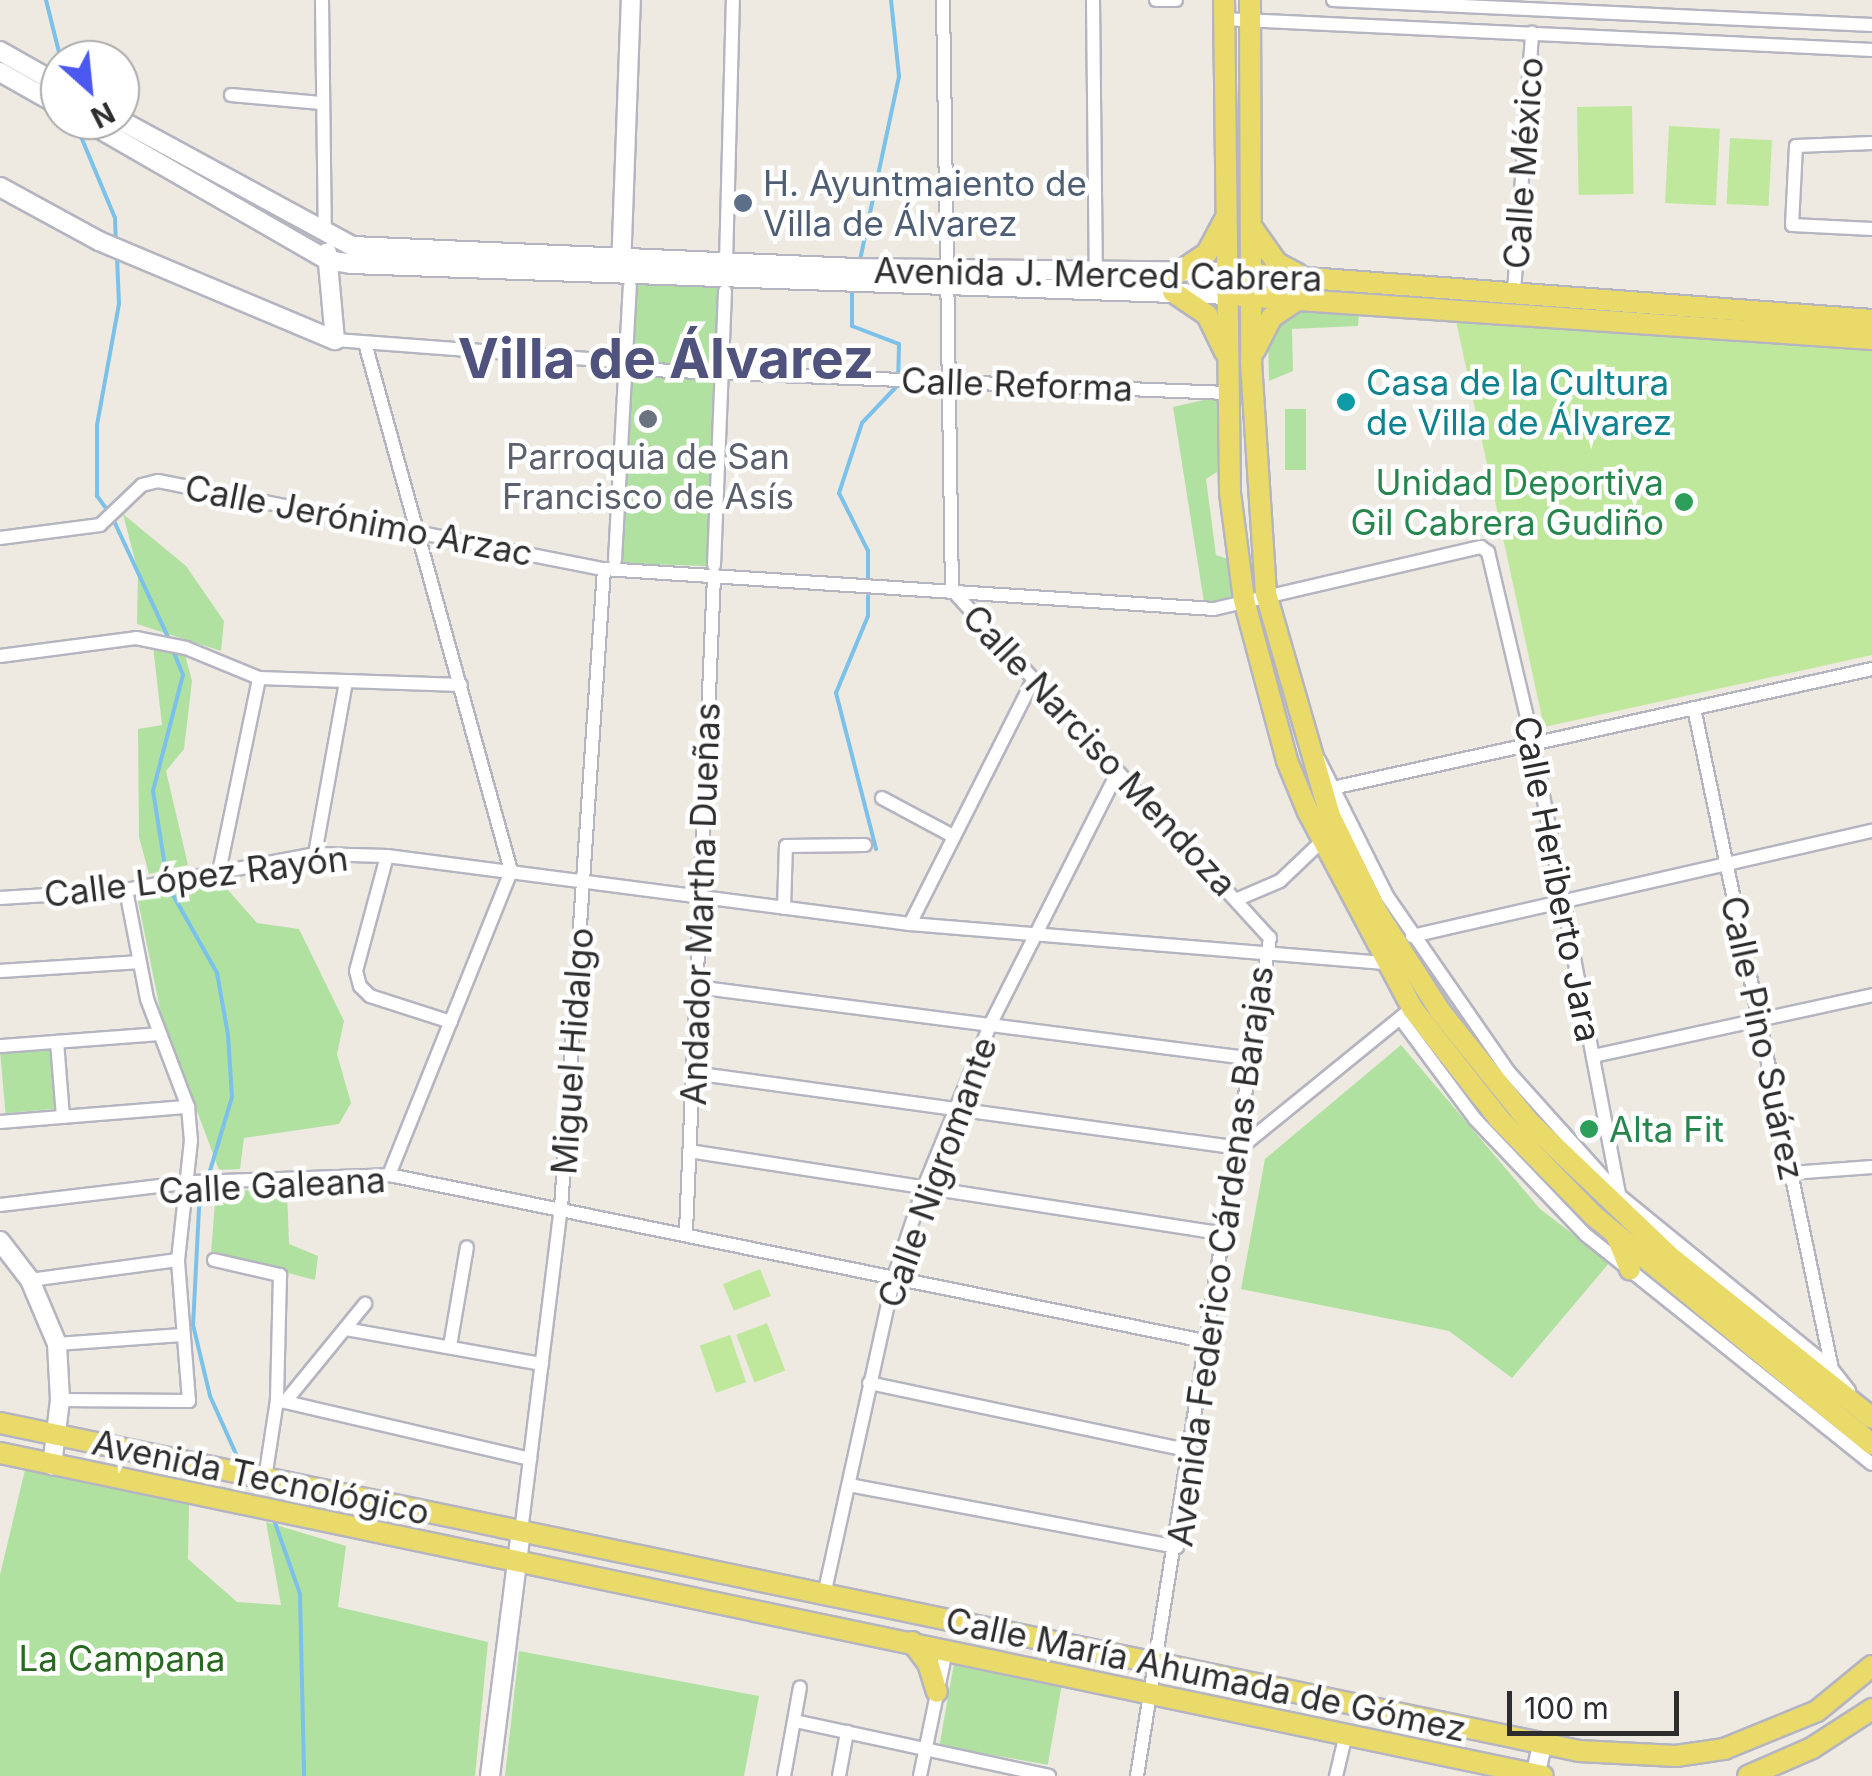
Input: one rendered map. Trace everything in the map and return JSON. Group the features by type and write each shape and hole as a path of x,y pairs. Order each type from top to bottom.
{"main road":[{"path":"624,274 631,0"},
{"path":"1224,9 1230,493 1244,600 1287,761 1322,840 1406,1013 1512,1134 1620,1215 1866,1426"},
{"path":"1250,10 1251,362 1266,594 1303,737 1330,816 1376,912 1440,1011 1528,1121 1620,1215 1630,1270"},
{"path":"0,51 40,81"},
{"path":"0,72 40,87"},
{"name":"Avenida J. Merced Cabrera","path":"140,131 325,236 352,246 624,274 726,263 855,276"},
{"path":"119,140 327,260"},
{"path":"0,186 98,241 334,340 325,236"},
{"path":"1225,220 1207,254 1174,283 1206,314 1229,364"},
{"path":"1252,226 1277,263 1305,276"},
{"name":"Avenida J. Merced Cabrera","path":"327,260 624,274 1174,283 1229,295"},
{"name":"Avenida J. Merced Cabrera","path":"1174,283 1228,272 1305,276 1514,292 1600,310 1872,320"},
{"path":"1229,295 1600,310 1872,339"},
{"path":"1251,362 1272,316 1300,299"},
{"path":"0,1241 30,1280 57,1344 60,1400 52,1466"},
{"name":"Avenida Tecnológico","path":"0,1423 521,1532"},
{"path":"1830,1431 1866,1426"},
{"name":"Avenida Tecnológico","path":"0,1453 516,1562"},
{"path":"490,1776 521,1532"},
{"name":"Calle María Ahumada de Gómez","path":"521,1532 1542,1745 1630,1756 1724,1749 1817,1710 1872,1666"},
{"name":"Calle María Ahumada de Gómez","path":"516,1562 1538,1776"},
{"path":"796,1621 798,1591"},
{"path":"912,1642 938,1692"},
{"path":"1748,1776 1868,1719"},
{"path":"1538,1776 1542,1745"}],"street":[{"path":"322,0 325,236"},
{"path":"726,263 734,0"},
{"name":"Calle Narciso Mendoza","path":"943,0 952,590 1032,684 1264,926 1271,953"},
{"path":"1093,0 1096,281"},
{"path":"1156,0 1176,0"},
{"path":"1333,0 1478,3 1872,25"},
{"path":"1477,31 1478,3"},
{"path":"1224,9 1477,31 1872,50"},
{"path":"1855,24 1856,49"},
{"name":"Calle México","path":"1514,292 1532,34"},
{"path":"231,95 321,102"},
{"path":"1872,144 1796,146 1792,226 1872,229"},
{"name":"Miguel Hidalgo","path":"521,1532 561,1208 583,880 611,566 624,274"},
{"name":"Andador Martha Dueñas","path":"686,1232 724,291"},
{"name":"Calle Reforma","path":"334,340 722,372 1228,393"},
{"path":"364,342 511,872 390,1175"},
{"name":"Calle Jerónimo Arzac","path":"0,538 100,525 123,503 158,480 420,533 611,566 714,570 1214,608 1480,547"},
{"name":"Calle Heriberto Jara","path":"1480,547 1488,552 1534,743 1620,1215"},
{"path":"0,656 157,639 259,678 461,685"},
{"path":"1337,786 1872,669"},
{"path":"219,872 259,678"},
{"path":"315,854 346,682"},
{"path":"910,924 1032,684"},
{"name":"Calle Pino Suárez","path":"1694,708 1832,1369"},
{"path":"1303,737 1337,786 1412,936 1508,1071 1620,1215 1832,1369 1866,1426"},
{"name":"Calle Nigromante","path":"824,1595 894,1277 924,1187 990,1025 1117,774"},
{"path":"882,798 952,836"},
{"path":"1412,936 1872,831"},
{"path":"1238,899 1280,880 1322,840"},
{"path":"784,908 786,846 865,845"},
{"name":"Calle López Rayón","path":"0,898 157,886 315,854 387,856 511,872"},
{"path":"387,856 356,972 360,986 370,996 451,1022"},
{"name":"Avenida Federico Cárdenas Barajas","path":"511,872 910,924 1271,953 1141,1775"},
{"path":"60,1400 189,1401 178,1260 188,1185 188,1106 158,1034 126,890"},
{"path":"1271,953 1384,962"},
{"path":"0,971 139,962"},
{"path":"696,987 1254,1059"},
{"path":"1593,1056 1872,995"},
{"path":"693,1072 1240,1148 1406,1013 1535,1186 1630,1270 1872,1464"},
{"path":"0,1046 158,1034"},
{"path":"57,1042 63,1117"},
{"path":"0,1122 188,1106"},
{"path":"689,1151 1226,1234"},
{"path":"1791,1173 1872,1167"},
{"name":"Calle Galeana","path":"0,1206 223,1180 390,1175 686,1232 1209,1342"},
{"path":"450,1346 467,1247"},
{"path":"30,1280 178,1260"},
{"path":"214,1260 280,1275 281,1401 262,1477"},
{"path":"281,1401 365,1304"},
{"path":"345,1329 542,1364"},
{"path":"57,1344 182,1335"},
{"path":"869,1383 1192,1451"},
{"path":"281,1401 530,1459"},
{"path":"849,1485 1177,1547"},
{"path":"920,1776 946,1651"},
{"path":"784,1776 800,1687"},
{"path":"794,1721 926,1748 996,1770 1049,1776"},
{"path":"839,1776 847,1732"},
{"path":"1336,1776 1346,1734"}],"green space":[{"path":"1632,106 1634,194 1579,195 1577,107"},
{"path":"1669,126 1720,129 1716,206 1665,203"},
{"path":"1730,138 1772,140 1768,206 1727,204"},
{"path":"624,281 728,285 718,566 614,563"},
{"path":"1303,311 1359,312 1358,326 1292,329 1293,371 1269,381 1268,342 1286,318"},
{"name":"Unidad Deportiva Gil Cabrera Gudiño","path":"1456,321 1872,350 1872,655 1544,727"},
{"path":"1218,400 1217,472 1206,479 1216,555 1228,559 1234,594 1223,602 1204,602 1173,407"},
{"path":"1285,409 1306,409 1306,470 1285,470"},
{"path":"123,514 186,566 224,621 221,651 137,624 138,572"},
{"path":"153,646 184,651 192,681 184,749 166,771 188,865 149,874 139,837 138,729 162,725"},
{"path":"202,882 221,882 257,923 299,929 344,1021 337,1054 351,1103 339,1124 244,1138 240,1169 219,1170 161,1014 137,896"},
{"path":"1401,1045 1540,1209 1610,1262 1512,1378 1449,1331 1241,1289 1265,1159"},
{"path":"51,1048 56,1109 6,1113 0,1052"},
{"path":"216,1190 287,1191 289,1244 318,1256 315,1280 211,1253"},
{"path":"760,1269 771,1296 734,1311 723,1284"},
{"path":"767,1323 785,1371 754,1382 736,1335"},
{"path":"730,1335 746,1382 716,1393 700,1345"},
{"name":"La Campana","path":"25,1470 189,1505 188,1559 237,1602 281,1605 266,1522 346,1546 338,1607 488,1642 475,1776 0,1776 0,1575"},
{"path":"519,1651 759,1696 744,1776 505,1776"},
{"path":"954,1663 1062,1682 1048,1765 939,1746"}],"waterway":[{"path":"46,0 56,40"},
{"path":"860,260 899,76 891,0"},
{"path":"82,140 115,218 116,242"},
{"path":"108,511 97,496 97,425 119,304 117,256"},
{"path":"852,289 852,326 899,344 898,385 862,423 839,493 868,551 868,583"},
{"path":"113,519 170,641"},
{"path":"868,596 868,616 836,693 876,849"},
{"path":"167,879 153,791 183,675 173,650"},
{"path":"169,888 217,973 228,1035 232,1097 199,1208 193,1325 210,1396 241,1465"},
{"path":"274,1520 300,1594 304,1776"}],"place":[{"name":"H. Ayuntmaiento de Villa de Álvarez","path":"743,203"},
{"name":"Casa de la Cultura de Villa de Álvarez","path":"1346,402"},
{"name":"Parroquia de San Francisco de Asís","path":"648,419"},
{"name":"Unidad Deportiva Gil Cabrera Gudiño","path":"1684,502"},
{"name":"Alta Fit","path":"1589,1129"}],"district":[{"name":"Villa de Álvarez","path":"666,359"}]}
